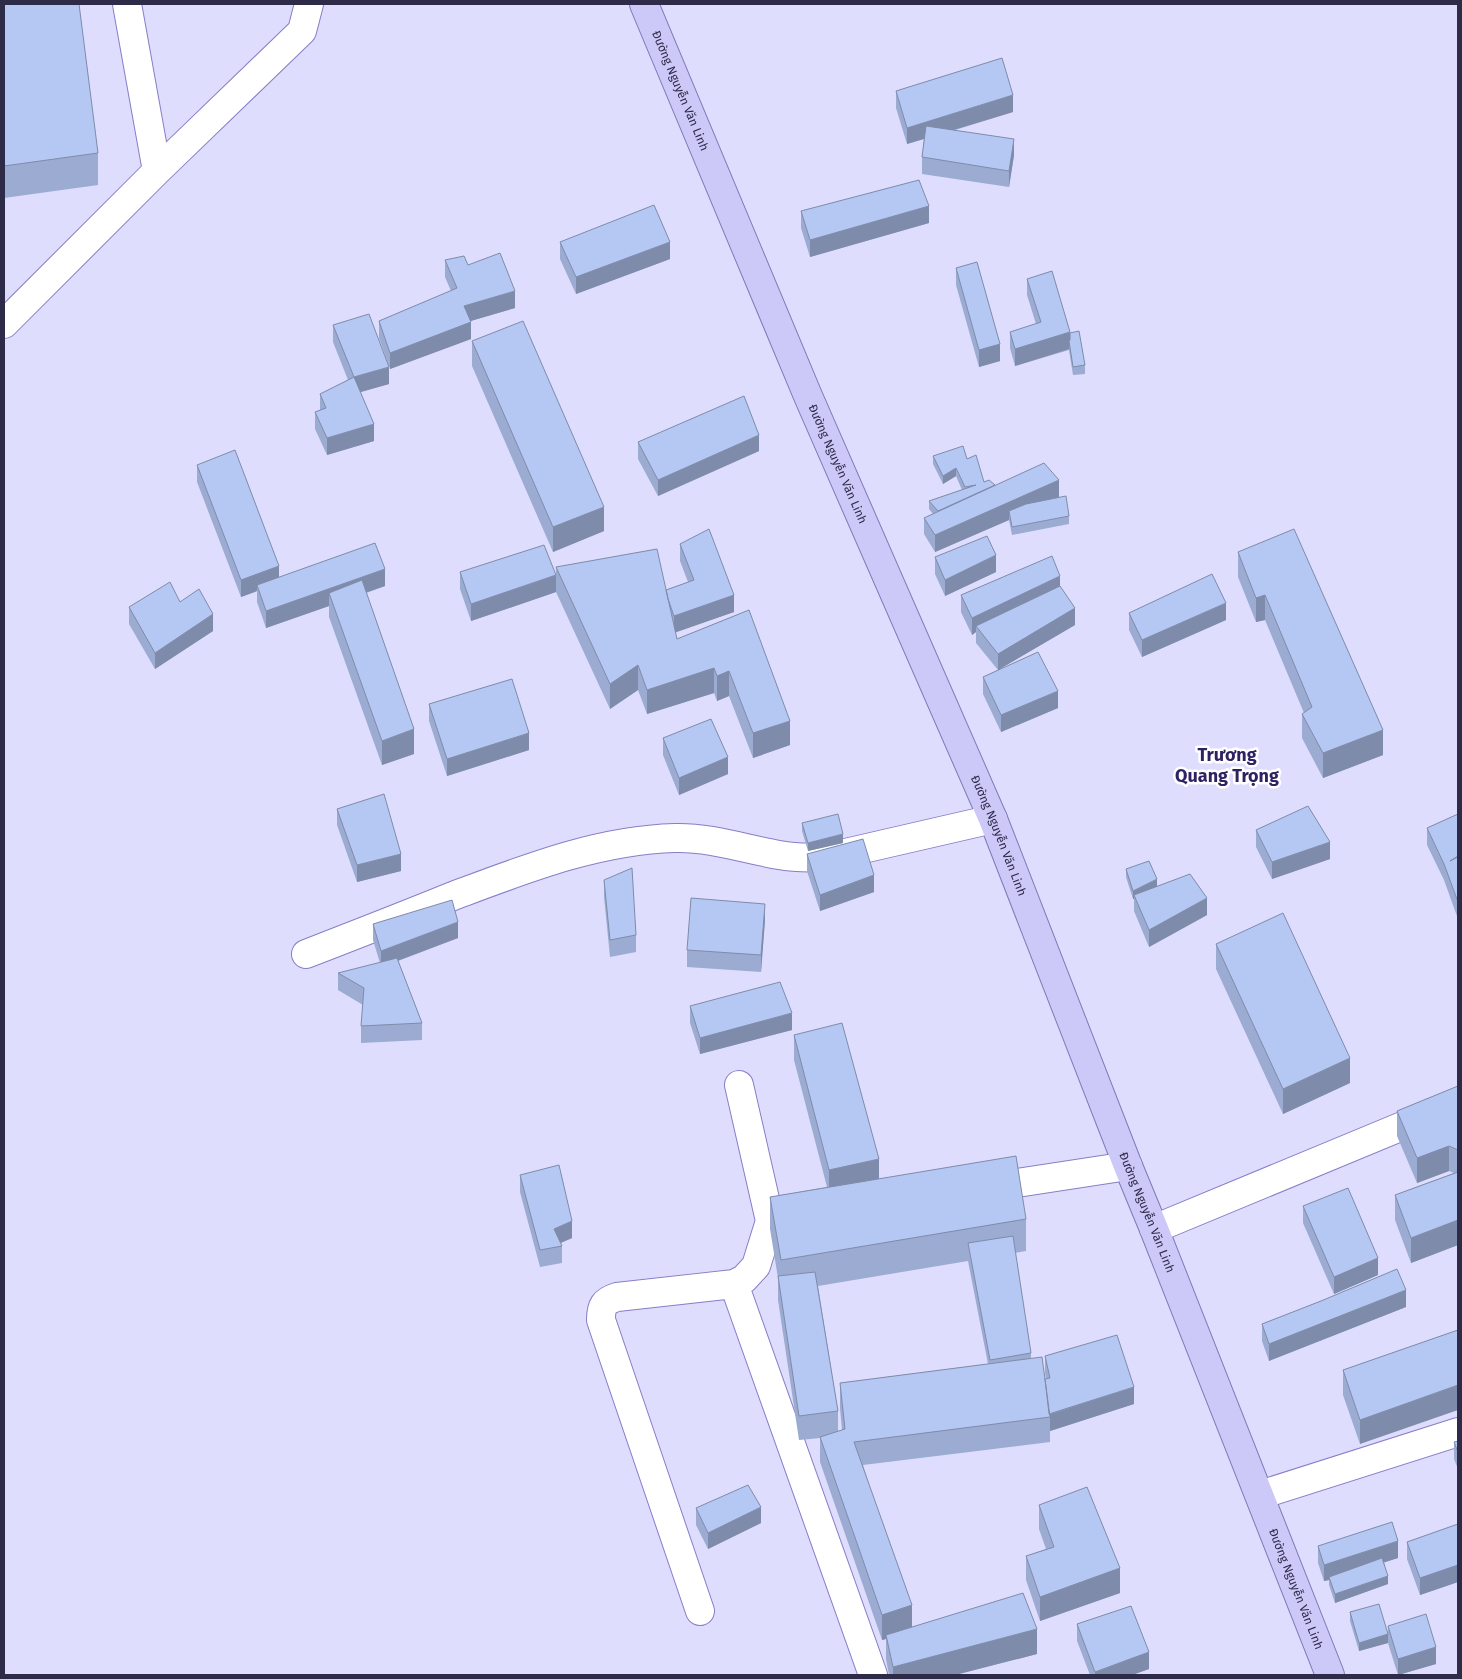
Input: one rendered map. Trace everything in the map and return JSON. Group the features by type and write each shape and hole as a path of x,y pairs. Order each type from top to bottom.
{"main road":[{"name":"Đường Nguyễn Văn Linh","path":"644,4 808,396 992,819 1330,1675"}],"street":[{"path":"127,4 157,171"},
{"path":"4,324 157,171 302,31 309,4"},
{"path":"306,954 485,884 580,851 634,841 676,838 713,841 781,856 804,858 828,857 992,819"},
{"path":"700,1611 601,1320 601,1310 608,1300 617,1297 734,1284 744,1279 756,1266 770,1221 739,1085"},
{"path":"1154,1229 1458,1103"},
{"path":"964,1191 1128,1166"},
{"path":"770,1221 799,1217"},
{"path":"734,1284 873,1675"},
{"path":"1260,1495 1458,1432"}],"building":[{"path":"4,4 79,4 98,153 4,166"},
{"path":"1002,58 1013,95 907,128 896,91"},
{"path":"926,126 1014,139 1009,171 922,157"},
{"path":"919,180 929,206 810,240 801,211"},
{"path":"654,205 670,242 576,277 560,242"},
{"path":"500,253 515,291 464,306 471,322 390,353 379,321 457,288 445,260 464,256 468,265"},
{"path":"977,262 1000,344 979,350 956,268"},
{"path":"1052,271 1070,332 1015,349 1010,332 1041,322 1027,279"},
{"path":"369,314 389,367 354,377 333,325"},
{"path":"523,321 604,507 553,527 472,341"},
{"path":"1079,331 1085,365 1073,367 1069,341 1070,333"},
{"path":"354,377 374,424 327,438 315,412 326,408 320,394"},
{"path":"744,396 759,435 658,480 638,442"},
{"path":"963,446 967,459 976,455 984,482 989,480 995,485 938,511 929,501 976,485 965,487 956,468 943,476 933,456"},
{"path":"235,450 279,566 241,580 197,465"},
{"path":"1044,463 1059,480 935,535 924,518"},
{"path":"1066,496 1069,516 1012,527 1009,511 1026,504"},
{"path":"709,529 734,595 674,616 666,590 694,580 680,544"},
{"path":"1294,529 1383,730 1323,753 1302,714 1312,707 1265,595 1256,598 1238,552"},
{"path":"987,536 996,555 945,580 935,557"},
{"path":"375,543 385,569 266,611 257,585"},
{"path":"544,545 556,575 471,604 460,572"},
{"path":"657,549 677,639 749,610 790,721 753,733 729,671 717,676 714,668 647,690 638,665 610,684 556,567"},
{"path":"1052,556 1060,576 972,618 961,595"},
{"path":"1212,574 1226,603 1142,640 1129,613"},
{"path":"362,580 414,729 382,741 329,593"},
{"path":"170,582 180,602 199,589 213,614 155,653 129,607"},
{"path":"1060,586 1075,608 998,654 976,626"},
{"path":"1038,652 1058,691 1001,715 983,677"},
{"path":"512,679 529,733 447,759 429,704"},
{"path":"711,719 728,757 679,778 663,738"},
{"path":"384,794 401,854 357,865 337,809"},
{"path":"1308,806 1330,842 1272,862 1256,830"},
{"path":"838,814 843,834 808,843 802,823"},
{"path":"1458,814 1458,856 1450,861 1458,857 1458,902 1444,864 1427,828"},
{"path":"863,839 874,875 820,895 807,854"},
{"path":"1149,861 1157,879 1133,891 1126,869"},
{"path":"632,868 636,935 610,940 604,880"},
{"path":"1190,874 1207,898 1149,930 1134,895"},
{"path":"691,898 765,904 761,955 687,950"},
{"path":"452,900 458,922 381,951 373,924"},
{"path":"1283,913 1350,1058 1283,1089 1216,944"},
{"path":"397,958 422,1023 361,1026 364,988 338,973"},
{"path":"780,982 792,1013 700,1038 690,1006"},
{"path":"842,1023 879,1159 829,1170 794,1035"},
{"path":"1458,1086 1458,1150 1449,1146 1417,1158 1397,1111"},
{"path":"1016,1156 1026,1219 781,1260 770,1197"},
{"path":"559,1165 572,1221 554,1229 562,1246 540,1250 520,1175"},
{"path":"1458,1172 1458,1220 1411,1238 1395,1195"},
{"path":"1348,1188 1378,1258 1334,1277 1303,1206"},
{"path":"1013,1236 1031,1353 990,1360 968,1243"},
{"path":"1397,1269 1406,1290 1269,1344 1262,1324"},
{"path":"815,1272 838,1411 799,1416 778,1276"},
{"path":"1458,1330 1458,1385 1360,1420 1343,1370"},
{"path":"1117,1335 1134,1387 1049,1414 1045,1379 1050,1378 1045,1356"},
{"path":"1042,1357 1050,1417 854,1442 912,1605 882,1615 820,1437 845,1429 840,1383"},
{"path":"1458,1441 1458,1452 1454,1442"},
{"path":"748,1485 761,1507 708,1533 696,1508"},
{"path":"1087,1487 1120,1568 1040,1597 1026,1556 1054,1547 1039,1505"},
{"path":"1392,1522 1398,1541 1324,1565 1318,1546"},
{"path":"1458,1524 1458,1565 1420,1578 1407,1542"},
{"path":"1382,1558 1388,1576 1335,1594 1329,1577"},
{"path":"1023,1593 1037,1629 893,1667 886,1635"},
{"path":"1379,1604 1388,1634 1359,1643 1350,1612"},
{"path":"1131,1606 1149,1652 1095,1672 1077,1624"},
{"path":"1426,1614 1436,1647 1398,1659 1388,1626"}],"district":[{"name":"Trương Quang Trọng","path":"1227,765"}]}
